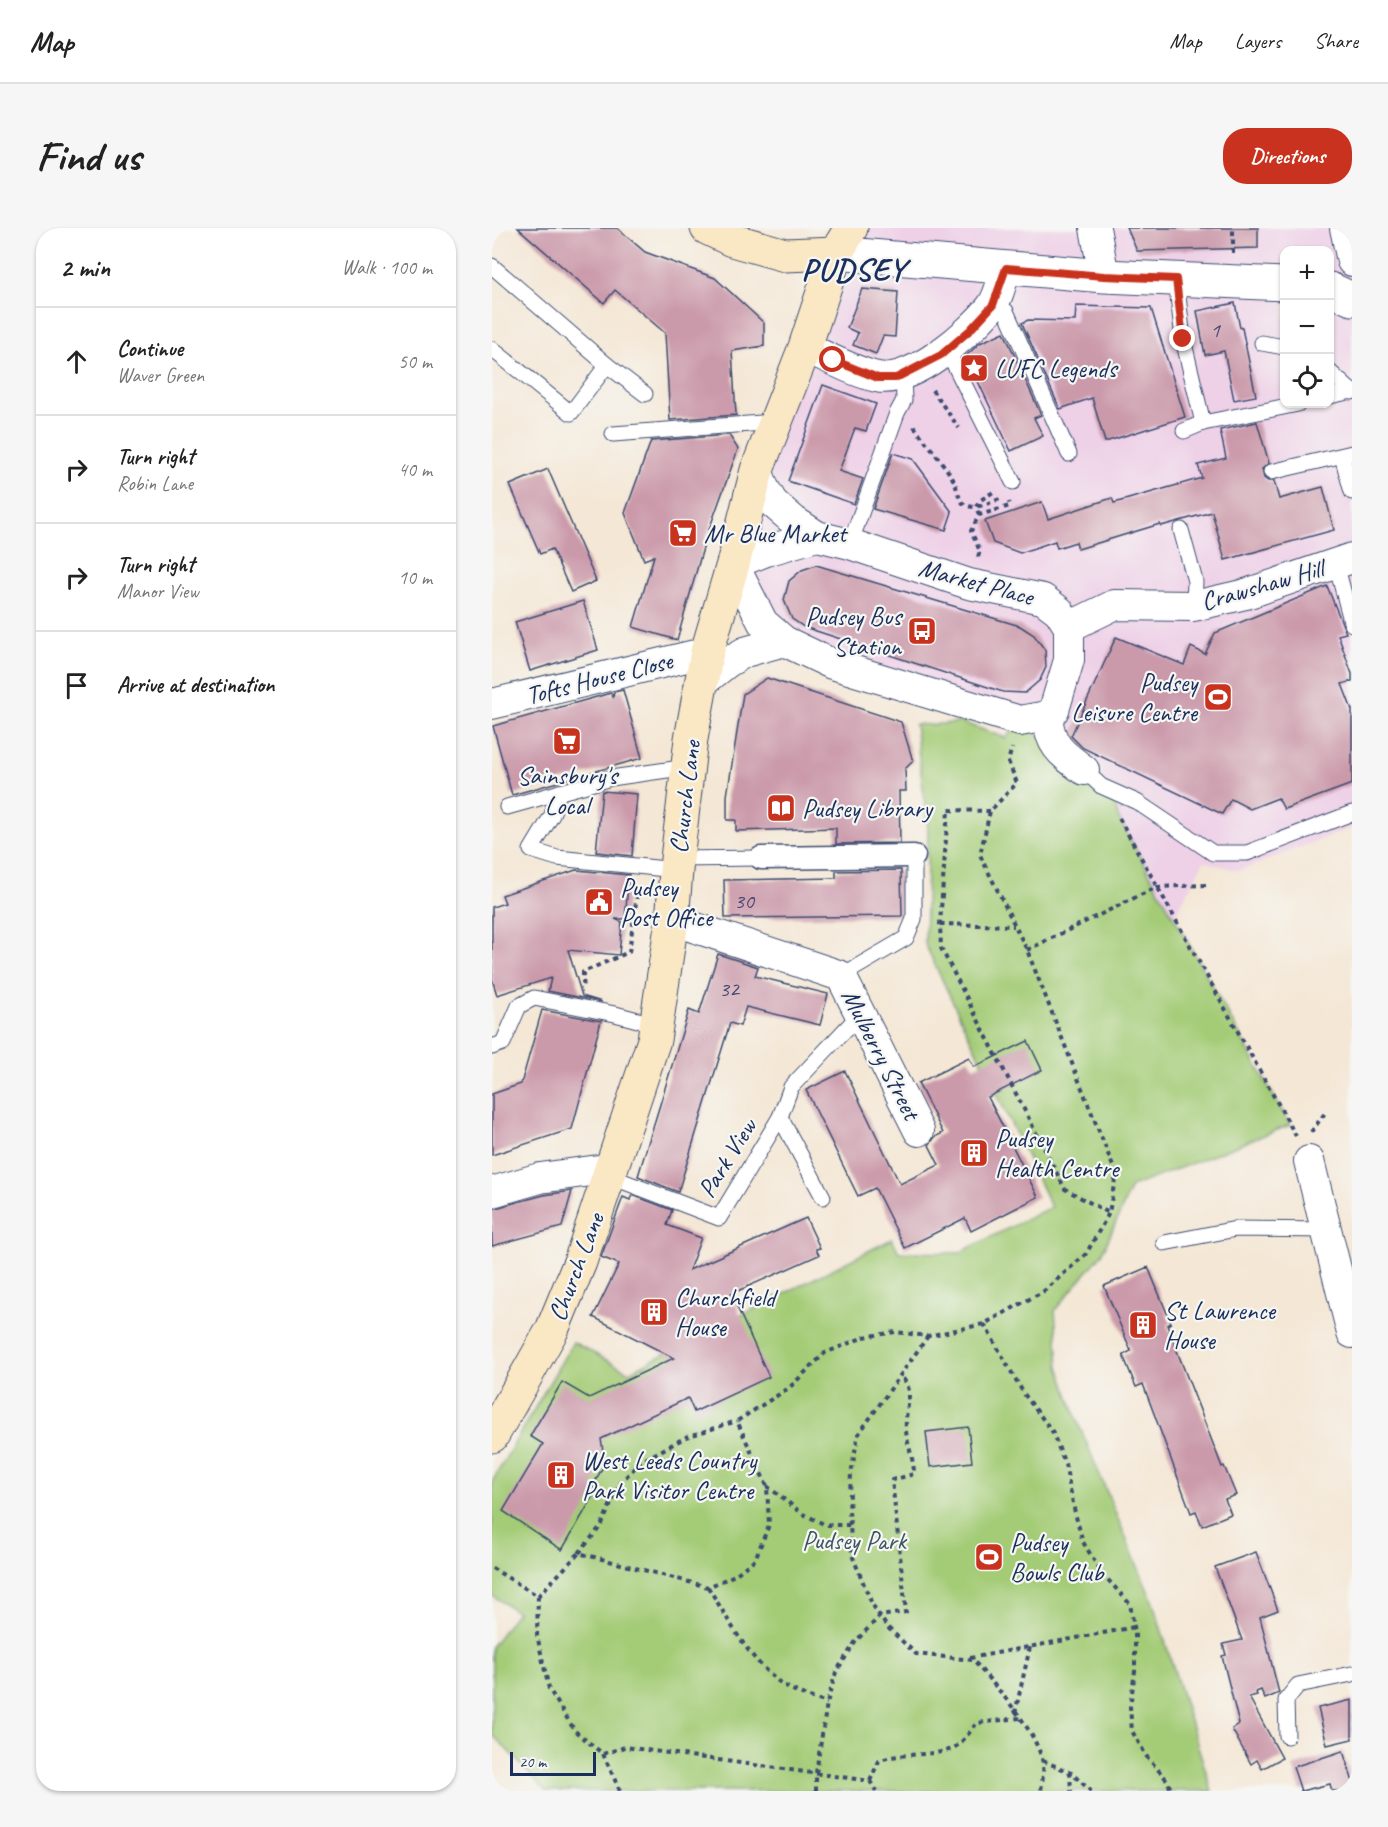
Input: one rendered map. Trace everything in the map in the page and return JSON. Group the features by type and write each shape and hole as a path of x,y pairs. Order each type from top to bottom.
{"main road":[{"path":"707,228 732,240 785,255 844,240"},
{"name":"Church Lane","path":"492,1436 552,1330 580,1262 654,1041 672,920 676,864 688,767 707,652 757,470 844,240"}],"street":[{"path":"1095,228 1104,276"},
{"path":"1345,228 1352,261"},
{"path":"844,240 1006,268 1104,276 1280,284"},
{"path":"805,347 900,373 947,350 970,330 993,305 1006,268"},
{"path":"1334,291 1352,299"},
{"name":"Market Place","path":"757,470 773,503 794,521 817,536 850,544 969,584 1043,599 1059,612 1069,627"},
{"path":"817,536 766,551 733,564 763,623 784,641 832,664 1034,719 1060,752 1084,770"},
{"name":"Crawshaw Hill","path":"1069,627 1114,605 1194,606 1246,594 1344,561"},
{"path":"1034,719 1054,710 1069,660 1069,627"},
{"path":"700,684 745,652 784,641"},
{"name":"Tofts House Close","path":"492,704 707,652"},
{"path":"761,858 914,856"},
{"name":"Mulberry Street","path":"672,920 841,976 919,1131"},
{"path":"1305,1153 1352,1331"},
{"path":"492,1192 540,1178 611,1172"}],"lane":[{"path":"492,266 607,365 645,394"},
{"path":"1176,279 1183,339 1203,423"},
{"path":"993,305 1006,312 1069,454"},
{"path":"1262,343 1280,346"},
{"path":"492,349 571,413 607,365"},
{"path":"947,350 1013,482"},
{"path":"850,544 904,400 900,373"},
{"path":"1334,376 1352,392"},
{"path":"1334,395 1352,392"},
{"path":"1184,431 1203,423 1280,408"},
{"path":"614,434 776,422"},
{"path":"1271,472 1347,454 1352,492"},
{"path":"1181,530 1195,581 1194,606"},
{"path":"1344,561 1352,624"},
{"path":"507,807 611,778 688,767"},
{"path":"1084,770 1101,786 1137,802 1213,853 1247,853 1352,813"},
{"path":"559,792 552,815 531,850 556,858 676,864 761,858"},
{"path":"841,976 906,939 914,919 914,856"},
{"path":"492,1047 503,1043 519,1006 534,998 657,1025"},
{"name":"Park View","path":"611,1172 719,1218 780,1117 791,1087 861,1013"},
{"name":"Park View","path":"780,1117 823,1197"},
{"path":"1164,1244 1236,1229 1326,1230"},
{"path":"1287,1736 1286,1700 1298,1685 1352,1674"}],"path":[{"path":"900,373 928,385 961,431 967,431"},
{"path":"900,407 954,483 957,494 964,504 976,507 1007,496 1010,506 979,515"},
{"path":"969,584 980,551 971,531 979,515 976,507"},
{"path":"620,1791 603,1755 575,1731 549,1689 537,1635 538,1596 601,1526 621,1482 640,1462 686,1437 737,1421 789,1388 825,1353 864,1337 896,1332 928,1336 984,1324 1044,1291 1086,1254 1109,1213 1116,1174 1027,950 980,855 990,811 1017,783 1008,761 1034,719"},
{"path":"1112,791 1118,817 1305,1153"},
{"path":"990,811 948,810 940,924 941,948 1065,1189 1109,1213"},
{"path":"1027,950 1157,887 1206,885"},
{"path":"593,987 583,983 583,972 628,952 636,903"},
{"path":"914,919 940,924 1014,927"},
{"path":"1305,1153 1325,1113"},
{"path":"984,1324 1024,1394 1052,1431 1065,1464 1083,1542 1101,1572 1130,1604 1134,1627 1135,1671 1130,1707 1132,1731 1147,1757 1168,1781 1171,1791"},
{"path":"928,1336 858,1435 851,1474 852,1555 872,1604 887,1627 916,1654 974,1660 1020,1718 1035,1743 1043,1761 1041,1791"},
{"path":"816,1791 816,1773 827,1703 836,1672 855,1641 880,1616 906,1612 892,1480 914,1474 914,1462 905,1423 909,1405 908,1386 900,1375"},
{"path":"708,1587 735,1575 755,1559 769,1525 767,1486 737,1421"},
{"path":"767,1486 803,1514 826,1525 850,1525"},
{"path":"579,1553 648,1569 708,1587 757,1661 774,1678 808,1697 827,1703"},
{"path":"492,1568 538,1596"},
{"path":"965,1659 1134,1627"},
{"path":"1015,1713 1030,1647"},
{"path":"870,1781 879,1761 888,1757 939,1751 957,1746 977,1723 1020,1718"},
{"path":"603,1755 625,1747 870,1781"},
{"path":"1043,1761 1070,1772 1091,1791"},
{"path":"1070,1772 1071,1791"},
{"path":"870,1781 876,1791"}],"shaded area":[{"path":"851,228 1345,228 1352,261 1352,828 1238,871 1204,861 1174,917 1118,817 1112,791 1060,751 832,664 745,590 757,470"}],"green space":[{"name":"Pudsey Park","path":"1020,721 1112,791 1118,817 1290,1125 1131,1187 1102,1254 1055,1310 1059,1366 1076,1418 1153,1603 1212,1791 546,1791 492,1734 492,1646 517,1612 492,1595 492,1482 573,1342 629,1372 892,1239 899,1252 959,1253 1051,1207 925,944 928,828 915,724 961,722 1006,738"}],"building":[{"path":"518,228 617,228 645,252 715,278 764,323 764,346 732,351 736,415 670,420 665,333 615,290 604,303"},
{"path":"1127,228 1258,228 1258,248 1137,251"},
{"path":"862,289 898,292 895,337 883,336 876,354 853,345 858,333 847,328"},
{"path":"1235,303 1256,396 1234,400 1224,351 1205,355 1197,311"},
{"path":"1076,306 1151,308 1185,417 1105,442 1092,398 1060,409 1022,323 1028,320 1075,321"},
{"path":"1004,332 1041,415 1034,418 1043,436 1011,451 966,356 980,343"},
{"path":"823,385 876,404 866,431 855,428 839,471 863,479 854,504 788,481"},
{"path":"1257,422 1269,463 1262,469 1264,478 1274,481 1279,499 1323,487 1334,530 1225,560 1212,512 1161,526 1160,524 1078,549 1076,542 1057,548 1055,541 1020,553 993,543 985,521 1042,502 1048,519 1112,498 1114,503 1202,478 1198,465 1226,458 1220,430"},
{"path":"729,435 738,449 705,541 677,640 633,627 654,556 644,560 625,513 651,441"},
{"path":"893,453 913,459 952,512 946,530 873,509"},
{"path":"548,469 596,581 571,592 552,549 540,554 510,485"},
{"name":"Pudsey Bus Station","path":"816,565 1020,626 1034,635 1045,650 1046,667 1040,680 1025,693 1003,692 804,627 792,619 784,600 789,581 802,570"},
{"name":"Pudsey Leisure Centre","path":"1327,586 1346,633 1338,635 1352,674 1352,681 1342,684 1352,710 1352,784 1284,809 1278,798 1250,809 1231,799 1222,814 1083,748 1071,736 1116,637 1184,665 1191,647 1205,654 1215,633"},
{"path":"583,601 598,650 530,671 515,622"},
{"path":"767,678 901,722 913,761 905,769 906,791 899,791 900,843 836,844 836,828 736,831 736,820 727,820 727,796 743,694"},
{"name":"Sainsbury's Local","path":"623,690 642,758 512,795 493,726 611,693 613,697 614,692"},
{"path":"602,791 637,794 632,856 596,852"},
{"path":"576,870 629,875 625,919 615,919 622,922 619,955 568,950 582,996 602,1002 548,991 551,978 497,995 492,979 492,907 505,903 502,895"},
{"path":"901,870 902,916 725,918 724,880 836,878 836,871"},
{"path":"718,954 758,967 755,976 828,994 820,1025 746,1007 740,1026 730,1023 678,1192 638,1176 689,1010 699,1014"},
{"path":"542,1010 601,1021 572,1129 492,1155 492,1094 521,1084"},
{"name":"Pudsey Health Centre","path":"1028,1041 1042,1070 988,1097 1038,1197 971,1231 965,1218 905,1248 875,1188 858,1196 806,1090 845,1071 900,1184 939,1165 929,1145 935,1137 943,1133 918,1083 969,1058 974,1067"},
{"path":"572,1191 562,1227 492,1246 492,1209 544,1195"},
{"path":"632,1195 672,1210 667,1225 701,1238 689,1270 806,1218 820,1248 816,1249 819,1255 731,1294 769,1377 694,1412 688,1398 601,1439 605,1463 592,1487 597,1490 562,1550 503,1511 543,1444 530,1436 562,1382 589,1398 674,1358 593,1317 619,1264 601,1257 623,1197 630,1200"},
{"path":"1148,1267 1171,1323 1167,1325 1222,1467 1224,1466 1236,1495 1225,1499 1231,1514 1202,1526 1196,1511 1191,1513 1143,1384 1136,1387 1123,1355 1131,1351 1104,1286"},
{"path":"968,1427 972,1462 930,1467 926,1432"},
{"path":"1256,1552 1278,1610 1260,1617 1279,1693 1265,1699 1261,1690 1256,1692 1257,1695 1249,1697 1282,1758 1262,1769 1257,1760 1251,1764 1232,1729 1239,1724 1222,1656 1226,1655 1223,1644 1242,1640 1215,1567"},
{"path":"1352,1700 1352,1739 1327,1745 1318,1708"},
{"path":"1343,1751 1352,1779 1352,1791 1332,1791 1330,1784 1301,1791 1293,1767"}],"place":[{"name":"LUFC Legends","path":"974,368"},
{"name":"Mr Blue Market","path":"683,533"},
{"name":"Pudsey Bus Station","path":"922,631"},
{"name":"Pudsey Leisure Centre","path":"1218,697"},
{"name":"Sainsbury's Local","path":"567,741"},
{"name":"Pudsey Library","path":"781,808"},
{"name":"Pudsey Post Office","path":"599,902"},
{"name":"Pudsey Health Centre","path":"974,1153"},
{"name":"Churchfield House","path":"654,1312"},
{"name":"St Lawrence House","path":"1143,1325"},
{"name":"West Leeds Country Park Visitor Centre","path":"561,1475"},
{"name":"Pudsey Bowls Club","path":"989,1557"}],"district":[{"name":"PUDSEY","path":"854,269"}],"route":[{"path":"833,360 878,378 896,378 941,355 970,330 993,305 1006,268 1176,279 1183,339"}]}
